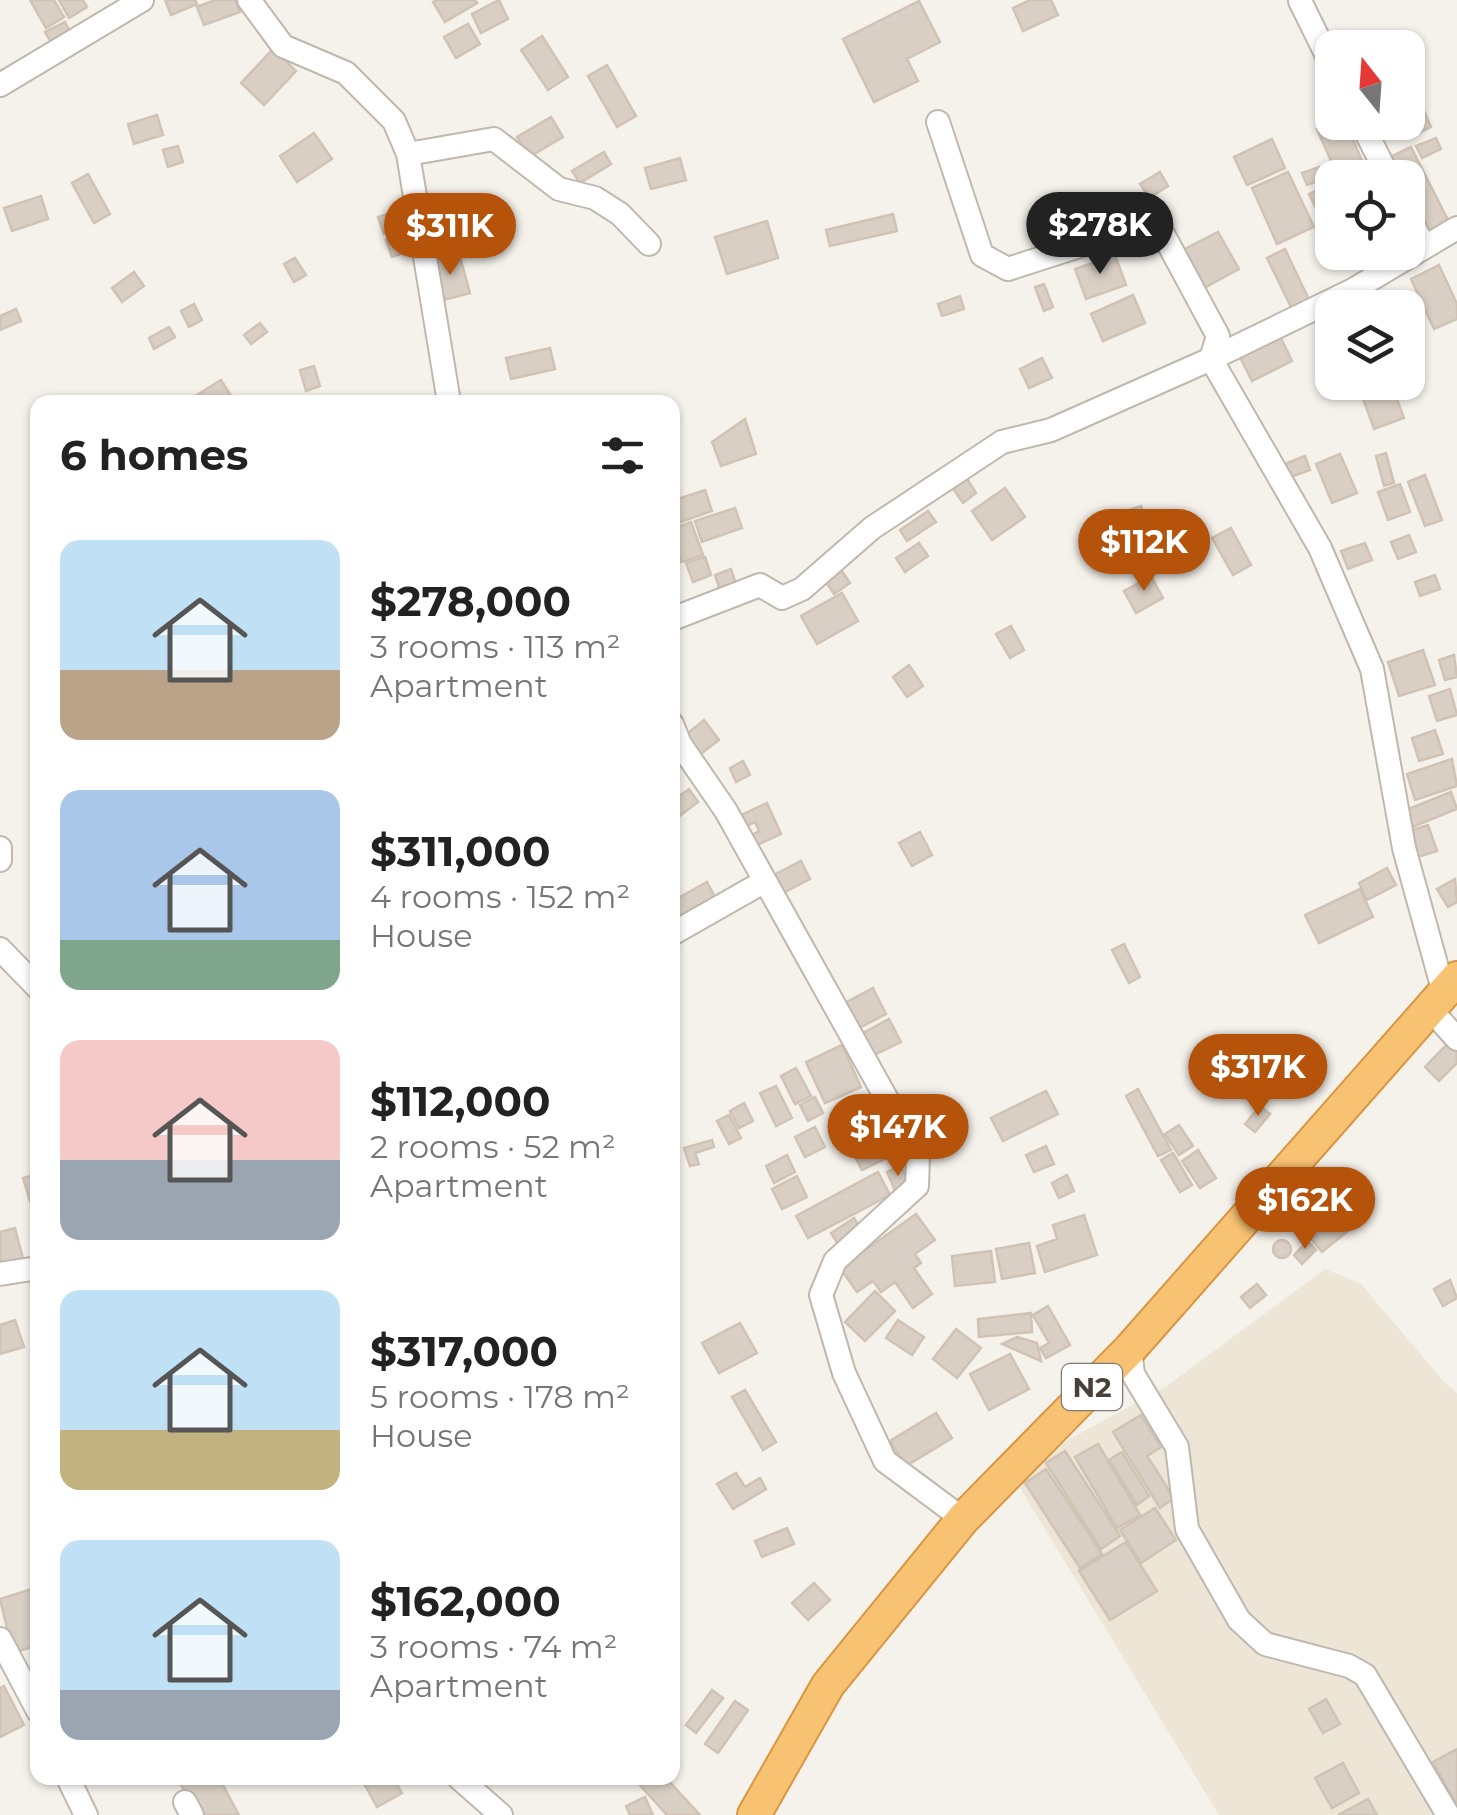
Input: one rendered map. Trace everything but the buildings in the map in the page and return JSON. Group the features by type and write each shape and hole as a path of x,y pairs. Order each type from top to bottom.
{"highway":[{"name":"N2","path":"754,1815 828,1685 963,1519 1130,1349 1444,993"}],"street":[{"path":"0,85 142,0"},
{"path":"249,0 282,46 346,73 394,121 408,154 447,395"},
{"path":"1300,1 1315,31"},
{"path":"938,122 982,255 1008,269 1150,223 1162,232 1218,336 1210,359 1320,548 1372,669 1404,848 1457,1039"},
{"path":"408,154 494,139 559,189 595,198 620,214 649,244"},
{"path":"1425,244 1457,228"},
{"path":"680,616 760,585 782,598 802,588 872,528 1002,442 1051,430 1210,359 1352,290 1384,270"},
{"path":"680,744 726,811 918,1155 917,1186 835,1262 821,1294 844,1372 885,1461 963,1519"},
{"path":"0,848 0,860"},
{"path":"680,929 765,880"},
{"path":"0,949 30,980"},
{"path":"0,1274 30,1269"},
{"path":"1130,1349 1133,1374 1177,1447 1187,1529 1239,1620 1265,1644 1349,1666 1365,1675 1448,1815"},
{"path":"0,1639 30,1696"},
{"path":"71,1785 86,1815"},
{"path":"467,1785 501,1815"}],"shaded area":[{"path":"1325,1269 1361,1284 1457,1393 1457,1815 1219,1815 1020,1488 1023,1480 1059,1445 1167,1386"}]}
